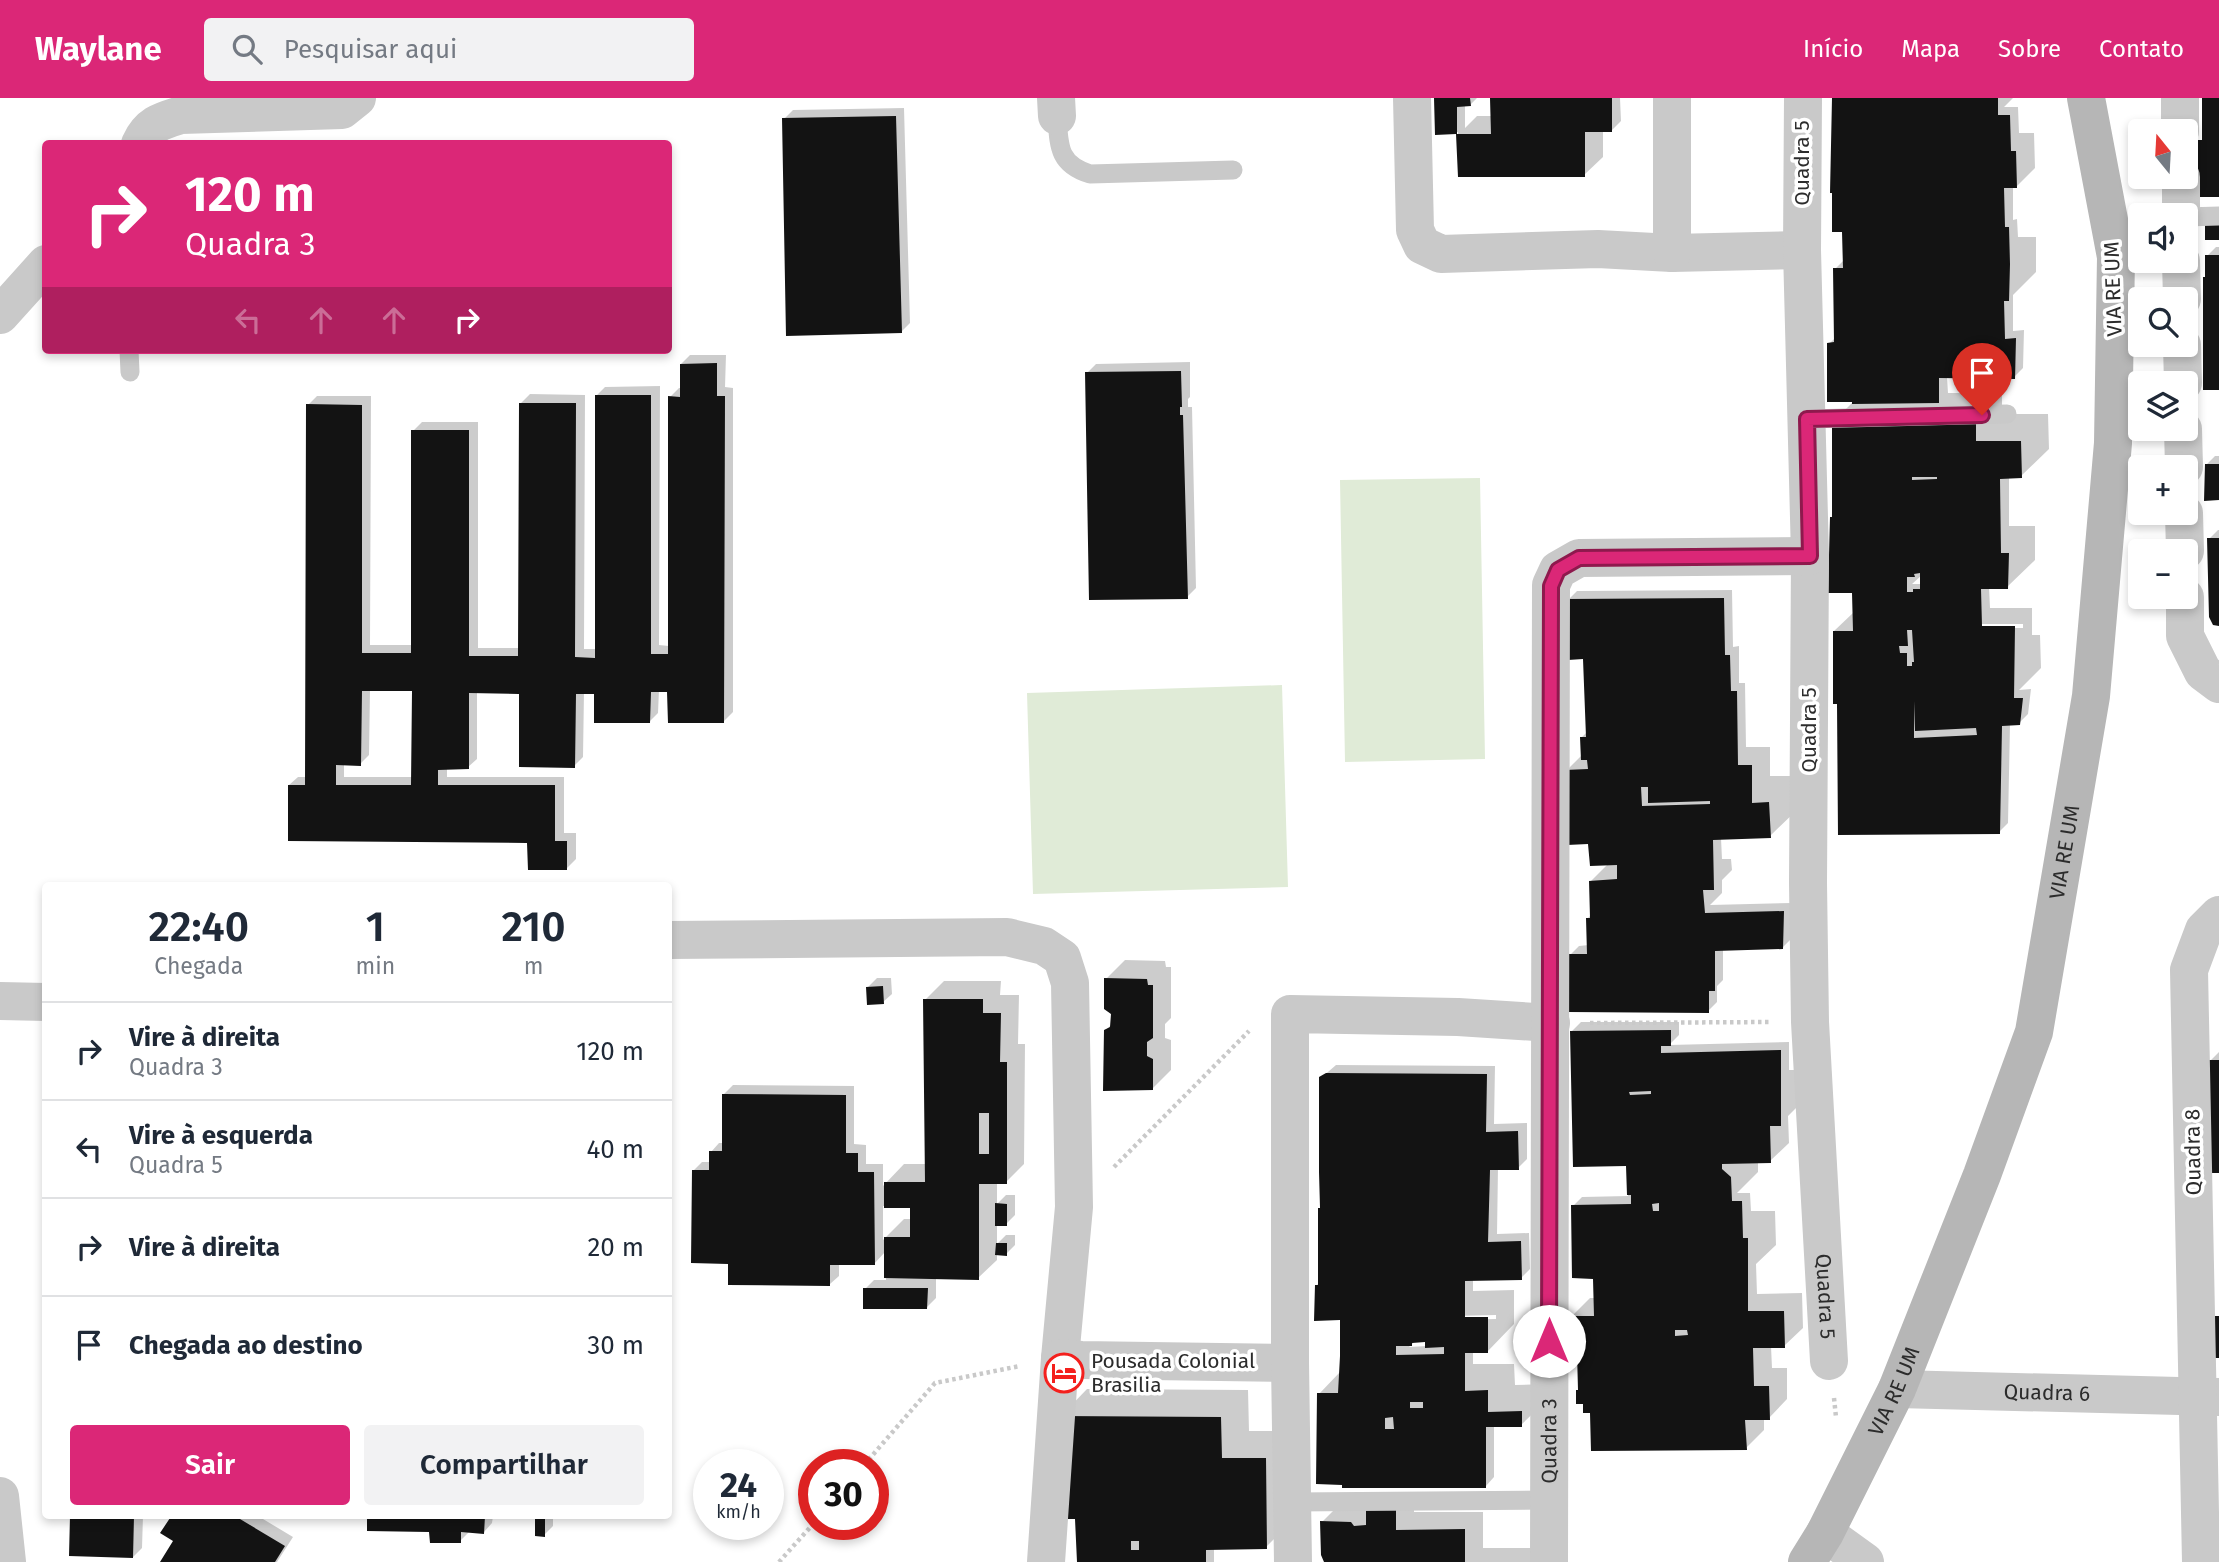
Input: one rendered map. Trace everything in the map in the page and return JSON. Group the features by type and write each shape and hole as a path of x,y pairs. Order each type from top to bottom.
{"street":[{"path":"142,140 146,130 163,120 181,115 342,110 358,98"},
{"path":"1412,98 1415,230 1422,245 1441,254 1598,249 1672,253 1801,250"},
{"path":"1672,98 1672,253"},
{"name":"Quadra 5","path":"1803,98 1801,250 1810,556 1810,1022 1829,1361"},
{"name":"VIA RE UM","path":"1816,1547 1897,1389 1982,1175 2034,1032 2091,696 2113,443 2116,257 2086,98"},
{"path":"2180,98 2180,119"},
{"path":"0,271 42,264"},
{"path":"0,315 42,268"},
{"name":"Quadra 3","path":"1549,1562 1551,586 1558,570 1579,558 1810,556"},
{"path":"2185,609 2185,636 2203,672 2219,684"},
{"name":"Quadra 8","path":"2209,1398 2189,970 2204,930 2219,915"},
{"path":"672,940 1007,937 1044,946 1062,958 1070,983 1074,1207 1046,1562"},
{"path":"0,1001 42,1002"},
{"path":"1293,1562 1290,1363 1307,1015 1458,1017 1551,1023"},
{"path":"1060,1358 1290,1363"},
{"name":"Quadra 6","path":"1897,1389 2209,1398"},
{"path":"2201,1562 2209,1398"},
{"path":"0,1496 7,1562"},
{"path":"1816,1547 1865,1562"}],"lane":[{"path":"1056,107 1063,156 1075,169 1090,174 1233,170"},
{"path":"2198,216 2219,216"},
{"path":"129,354 130,372"},
{"path":"1807,419 2007,414"},
{"path":"1293,1502 1548,1500"}],"path":[{"path":"1074,1207 1263,1017 1307,1015"},
{"path":"1551,1023 1810,1022"},
{"path":"878,1449 935,1383 1060,1358"},
{"path":"779,1562 798,1540"}],"green space":[{"path":"1480,478 1485,759 1345,762 1340,480"},
{"path":"1282,685 1288,887 1033,894 1027,693"}],"building":[{"path":"1434,98 1470,98 1471,106 1457,107 1457,134 1491,134 1490,98 1612,98 1612,132 1585,132 1585,177 1458,177 1456,134 1435,135"},
{"path":"1832,98 1998,98 1998,115 2010,115 2011,151 2016,151 2017,188 2004,188 2010,264 2009,301 2004,301 2005,339 2016,338 2015,379 1939,378 1939,403 1827,402 1827,343 1834,342 1833,268 1843,268 1842,232 1832,232"},
{"path":"2202,98 2219,98 2219,197 2198,197 2198,140 2202,140"},
{"path":"896,116 902,333 786,336 782,118"},
{"path":"2205,218 2219,218 2219,240 2205,240"},
{"path":"2205,255 2219,255 2219,390 2203,390"},
{"path":"717,363 717,396 725,396 724,723 668,723 667,692 651,692 650,723 594,723 594,694 576,694 575,768 519,767 519,694 469,693 469,769 438,770 438,785 555,785 555,841 567,841 567,870 528,870 527,843 288,841 288,785 305,785 306,404 362,405 362,653 411,653 411,430 469,430 469,656 518,656 519,403 576,403 575,657 595,658 595,395 651,395 651,654 668,654 668,396 680,397 680,364","holes":["362,691 412,691 411,785 336,785 336,765 361,766"]},
{"path":"1181,371 1180,415 1183,415 1188,599 1089,600 1085,372"},
{"path":"1976,419 1976,441 2021,441 2022,478 2000,479 2001,553 2009,553 2008,589 1981,589 1982,626 2015,626 2014,698 2023,698 2020,725 2002,726 2000,834 1838,835 1837,704 1833,704 1833,631 1853,631 1852,593 1828,593 1832,517 1832,420","holes":["1912,477 1937,477 1937,479 1912,480","1920,573 1920,589 1907,592 1907,577 1915,577 1914,574","1907,630 1912,630 1912,666 1907,666 1907,653 1900,653 1899,646 1908,646","1914,701 1915,731 1976,728 1977,735 1914,738"]},
{"path":"2205,464 2219,464 2219,500 2204,501"},
{"path":"2207,538 2219,538 2219,626 2213,625 2209,617"},
{"path":"1724,598 1725,655 1730,655 1731,691 1737,691 1738,765 1752,765 1752,803 1769,802 1771,838 1713,840 1714,890 1703,890 1705,913 1784,911 1783,949 1715,951 1715,991 1709,991 1709,1013 1568,1012 1568,954 1587,954 1589,881 1617,879 1617,865 1590,866 1588,844 1567,845 1565,770 1588,769 1587,760 1581,760 1580,737 1586,737 1583,659 1568,660 1566,599","holes":["1641,787 1648,787 1648,803 1710,801 1710,804 1642,806"]},
{"path":"1104,978 1147,979 1148,985 1153,985 1153,1038 1147,1042 1147,1056 1153,1059 1153,1090 1103,1091 1104,1030 1110,1027 1111,1014 1104,1009"},
{"path":"883,986 884,1004 867,1005 866,987"},
{"path":"923,999 983,999 983,1013 1001,1013 1000,1062 1007,1062 1007,1184 979,1184 979,1280 884,1278 884,1237 910,1237 910,1208 884,1208 884,1182 925,1182","holes":["979,1113 989,1113 989,1154 979,1154"]},
{"path":"1671,1030 1671,1046 1661,1046 1661,1053 1781,1050 1781,1126 1770,1126 1771,1163 1722,1164 1722,1169 1731,1177 1732,1201 1742,1201 1743,1238 1748,1238 1748,1311 1784,1311 1785,1348 1753,1348 1754,1386 1769,1386 1770,1420 1745,1420 1747,1450 1591,1451 1590,1413 1583,1413 1583,1404 1576,1404 1577,1353 1571,1353 1569,1316 1594,1316 1593,1279 1572,1278 1571,1205 1631,1204 1631,1195 1627,1195 1626,1166 1573,1167 1570,1031","holes":["1651,1091 1651,1094 1630,1095 1629,1092","1659,1203 1659,1211 1653,1211 1652,1204","1675,1330 1687,1330 1688,1335 1675,1336"]},
{"path":"2208,1060 2219,1060 2219,1173 2211,1173"},
{"path":"1326,1073 1487,1074 1486,1132 1518,1131 1519,1170 1490,1170 1488,1242 1521,1241 1522,1280 1465,1281 1465,1317 1488,1317 1488,1353 1465,1353 1465,1391 1488,1390 1488,1412 1522,1411 1522,1427 1486,1427 1486,1488 1342,1488 1342,1485 1316,1484 1317,1393 1338,1393 1340,1356 1340,1320 1314,1321 1320,1208 1319,1077","holes":["1425,1342 1425,1348 1444,1347 1444,1354 1396,1355 1396,1346 1412,1346 1412,1343","1410,1402 1423,1402 1423,1408 1410,1408","1393,1417 1394,1429 1385,1429 1385,1418"]},
{"path":"722,1094 846,1095 846,1153 858,1153 858,1172 874,1172 875,1265 830,1265 830,1286 728,1285 728,1264 691,1263 692,1170 709,1170 709,1151 722,1151"},
{"path":"995,1203 1007,1204 1007,1226 995,1226"},
{"path":"996,1243 1007,1243 1007,1256 995,1255"},
{"path":"863,1288 928,1288 927,1309 863,1309"},
{"path":"2210,1316 2219,1316 2219,1358 2210,1358"},
{"path":"1058,1416 1221,1417 1222,1458 1266,1458 1267,1549 1206,1550 1206,1562 1077,1562 1075,1519 1058,1519","holes":["1131,1541 1139,1541 1139,1550 1131,1550"]},
{"path":"1366,1510 1396,1510 1396,1530 1465,1529 1465,1562 1324,1562 1321,1555 1320,1521 1366,1525"},
{"path":"70,1519 134,1519 133,1558 69,1556"},
{"path":"169,1519 240,1519 285,1546 275,1562 160,1562 173,1541 160,1533"},
{"path":"367,1519 485,1519 484,1534 461,1532 461,1543 430,1543 429,1532 367,1531"},
{"path":"535,1519 545,1519 545,1537 535,1536"}],"place":[{"name":"Pousada Colonial Brasilia","path":"1064,1373"}],"route":[{"path":"1549,1341 1551,586 1558,570 1579,558 1810,556 1807,419 1982,415"}]}
